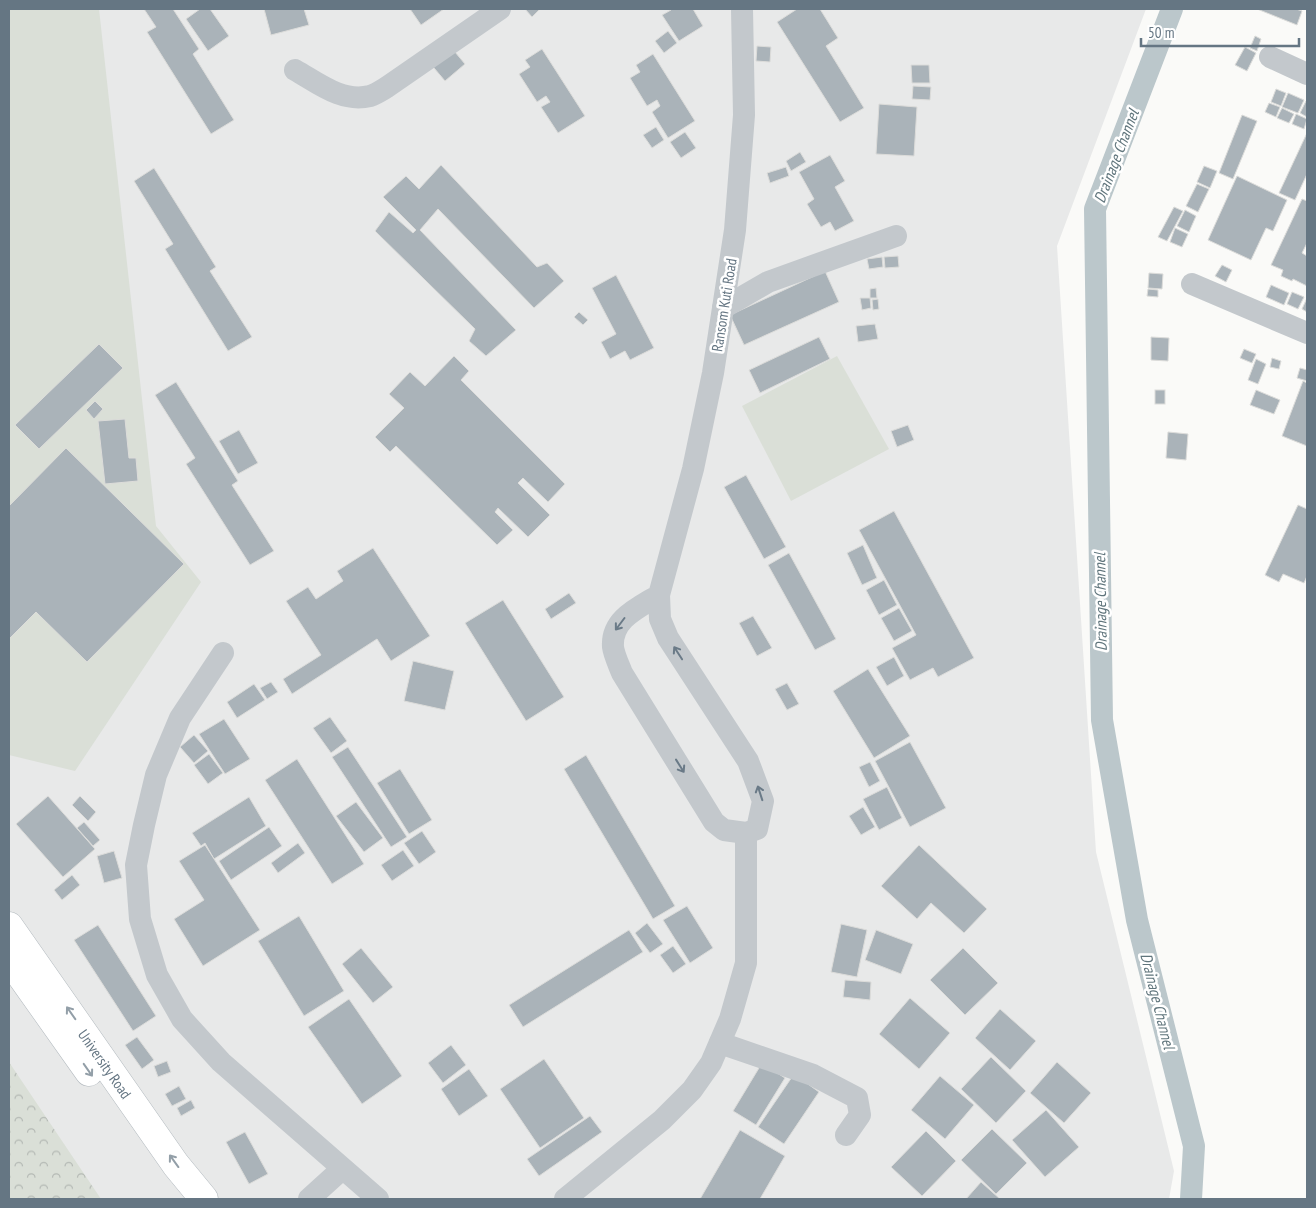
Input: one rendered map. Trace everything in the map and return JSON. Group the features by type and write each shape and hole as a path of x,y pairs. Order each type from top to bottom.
{"main road":[{"name":"University Road","path":"9,926 176,1165 204,1199"},
{"name":"University Road","path":"9,959 180,1199"}],"street":[{"path":"295,70 338,95 357,98 372,96 500,9"},
{"name":"Ransom Kuti Road","path":"742,9 744,114 735,230 713,373 694,469 659,595 660,618 668,638 748,762 760,789 763,801 759,824 757,829 746,833"},
{"path":"1270,58 1307,74"},
{"path":"723,308 768,282 896,236"},
{"path":"1192,284 1307,333"},
{"path":"565,1199 662,1120 692,1090 711,1063 720,1043 730,1019 746,963 746,833 724,830 714,822 622,673 613,648 614,631 622,619 659,595"},
{"path":"223,653 180,718 156,775 136,865 140,920 157,975 182,1019 221,1062 378,1199"},
{"path":"720,1043 813,1075 857,1098 860,1115 846,1135"},
{"path":"308,1199 342,1169"}],"shaded area":[{"path":"9,9 1146,9 1057,246 1096,852 1174,1171 1169,1199 9,1199"}],"green space":[{"path":"9,9 99,9 156,526 201,582 75,771 9,755"},
{"path":"837,356 889,449 791,501 742,406"},
{"path":"9,1062 101,1199 9,1199"}],"building":[{"path":"144,9 173,9 199,49 193,54 234,120 211,134 147,32 156,27"},
{"path":"200,9 210,9 229,36 208,51 186,19"},
{"path":"264,9 304,9 309,25 271,35"},
{"path":"410,9 444,9 421,25"},
{"path":"525,9 540,9 532,17"},
{"path":"670,9 693,9 703,26 679,41 662,15"},
{"path":"797,9 820,9 838,38 826,46 864,108 840,122 777,22"},
{"path":"1257,9 1296,9 1302,11 1297,25"},
{"path":"668,31 677,43 664,53 655,41"},
{"path":"1255,36 1261,39 1257,51 1250,48"},
{"path":"450,46 465,64 445,81 429,62"},
{"path":"757,46 771,47 770,62 756,61"},
{"path":"1245,47 1256,53 1247,71 1235,65"},
{"path":"542,49 585,116 558,133 541,107 550,102 546,96 537,102 519,74 530,67 525,60"},
{"path":"653,54 695,121 668,138 652,112 660,106 657,100 647,106 630,78 640,72 636,65"},
{"path":"911,65 929,65 930,83 912,83"},
{"path":"913,86 931,87 930,100 912,99"},
{"path":"1276,89 1286,93 1281,106 1271,102"},
{"path":"1288,93 1304,100 1298,113 1282,107"},
{"path":"1307,102 1307,117 1300,113"},
{"path":"1269,103 1280,107 1276,117 1265,112"},
{"path":"879,104 917,107 914,156 876,154"},
{"path":"1282,108 1294,114 1289,123 1277,118"},
{"path":"1296,114 1307,119 1304,129 1292,124"},
{"path":"1242,115 1257,121 1233,179 1219,173"},
{"path":"656,127 664,140 652,148 643,135"},
{"path":"685,132 696,148 681,158 670,142"},
{"path":"1307,133 1307,174 1295,200 1279,193"},
{"path":"800,152 806,162 791,171 786,161"},
{"path":"830,155 845,181 835,187 854,221 835,231 830,222 821,227 807,204 814,199 799,172"},
{"path":"441,165 537,267 547,263 564,281 534,308 438,209 420,230 516,330 486,356 469,341 475,329 375,231 389,212 413,233 416,230 383,197 406,176 419,189"},
{"path":"1204,166 1217,171 1210,188 1197,182"},
{"path":"786,167 789,176 770,183 767,173"},
{"path":"154,168 216,267 210,271 252,337 228,351 165,249 173,244 134,181"},
{"path":"1237,176 1287,200 1273,231 1266,228 1251,260 1208,240"},
{"path":"1197,184 1209,189 1198,212 1186,206"},
{"path":"1302,199 1307,201 1307,243 1302,253 1307,256 1307,286 1293,279 1292,281 1281,276 1283,270 1271,265"},
{"path":"1174,207 1183,211 1167,241 1158,237"},
{"path":"1185,210 1196,216 1189,232 1177,226"},
{"path":"1175,228 1188,234 1182,247 1170,242"},
{"path":"898,256 899,267 885,268 884,257"},
{"path":"882,257 883,267 869,269 867,259"},
{"path":"1222,265 1232,270 1226,282 1215,276"},
{"path":"825,271 839,302 744,345 730,315"},
{"path":"1149,273 1163,274 1162,289 1148,288"},
{"path":"616,275 654,348 630,360 625,351 610,359 601,342 616,334 592,288"},
{"path":"1271,285 1289,293 1284,305 1266,297"},
{"path":"876,288 877,298 870,298 870,289"},
{"path":"1148,289 1158,290 1158,297 1147,296"},
{"path":"1292,292 1304,297 1298,309 1287,304"},
{"path":"860,298 870,298 871,308 862,310"},
{"path":"1307,298 1307,312 1302,309"},
{"path":"878,299 879,309 873,310 872,300"},
{"path":"579,312 588,320 583,325 574,317"},
{"path":"875,324 878,339 858,342 856,326"},
{"path":"819,337 830,359 760,393 749,370"},
{"path":"1151,337 1169,338 1168,361 1151,360"},
{"path":"99,344 123,368 39,449 15,425"},
{"path":"1244,349 1256,354 1252,363 1240,358"},
{"path":"454,356 469,371 461,380 565,484 548,502 523,478 518,483 550,515 528,537 498,508 495,512 513,530 497,545 396,446 390,452 375,437 404,408 389,394 410,372 425,386"},
{"path":"1272,358 1281,361 1279,369 1270,367"},
{"path":"1256,359 1266,364 1258,384 1248,380"},
{"path":"1300,368 1307,370 1307,381 1297,378"},
{"path":"1303,381 1307,383 1307,446 1282,436"},
{"path":"176,382 238,481 232,485 274,551 250,565 186,464 195,458 155,395"},
{"path":"1155,390 1165,390 1165,404 1155,404"},
{"path":"1256,390 1280,400 1274,414 1250,405"},
{"path":"95,401 103,409 94,419 86,410"},
{"path":"125,419 129,458 136,458 138,481 105,484 98,421"},
{"path":"908,425 914,440 897,447 891,431"},
{"path":"239,430 258,463 238,474 219,441"},
{"path":"1168,432 1188,434 1186,460 1166,458"},
{"path":"66,448 184,564 87,662 36,612 9,639 9,506"},
{"path":"746,475 786,547 764,559 724,487"},
{"path":"1298,505 1307,509 1307,576 1304,583 1283,574 1279,582 1265,575"},
{"path":"894,511 974,658 938,677 933,668 910,680 892,648 916,635 859,530"},
{"path":"863,545 877,578 862,585 847,553"},
{"path":"373,548 430,636 391,661 377,639 292,694 283,679 321,655 286,601 308,587 316,599 343,581 337,571"},
{"path":"789,553 836,639 815,650 768,565"},
{"path":"884,580 897,605 879,615 866,590"},
{"path":"569,593 576,603 551,619 545,609"},
{"path":"503,600 564,697 526,721 465,623"},
{"path":"899,608 912,631 894,641 881,618"},
{"path":"753,616 772,648 757,656 739,623"},
{"path":"894,657 904,676 887,686 876,667"},
{"path":"413,661 454,671 445,710 404,701"},
{"path":"868,669 910,736 874,758 833,691"},
{"path":"271,682 278,692 267,699 260,688"},
{"path":"787,683 799,704 787,710 775,689"},
{"path":"254,684 265,700 237,718 227,702"},
{"path":"330,717 347,741 331,753 313,728"},
{"path":"224,719 250,759 225,774 199,734"},
{"path":"194,735 208,751 194,763 180,747"},
{"path":"910,742 946,808 910,827 875,761"},
{"path":"348,747 407,837 391,847 332,757"},
{"path":"209,754 223,773 208,784 194,765"},
{"path":"586,755 675,906 653,919 564,769"},
{"path":"297,759 364,864 332,884 265,780"},
{"path":"870,762 880,781 869,787 859,767"},
{"path":"400,769 432,820 409,834 377,783"},
{"path":"887,787 902,818 879,830 863,799"},
{"path":"48,796 95,849 63,877 16,824"},
{"path":"80,796 96,812 88,821 72,805"},
{"path":"249,797 266,826 214,859 205,843 201,846 192,833"},
{"path":"356,802 383,838 364,852 336,816"},
{"path":"863,807 875,827 861,835 849,816"},
{"path":"84,822 100,840 93,846 77,828"},
{"path":"269,827 282,846 231,880 219,861"},
{"path":"422,831 436,852 419,864 404,843"},
{"path":"298,843 305,853 278,873 271,863"},
{"path":"205,845 260,930 203,966 174,919 204,900 179,861"},
{"path":"919,845 987,909 964,933 931,903 917,919 881,886"},
{"path":"403,850 414,866 392,881 381,865"},
{"path":"114,851 122,878 104,883 97,856"},
{"path":"72,875 80,885 62,900 54,890"},
{"path":"687,906 713,948 690,963 663,920"},
{"path":"299,916 344,991 304,1016 258,941"},
{"path":"647,923 663,944 650,953 635,933"},
{"path":"841,924 867,930 857,977 831,972"},
{"path":"98,925 156,1016 133,1031 74,940"},
{"path":"629,930 643,952 523,1027 509,1005"},
{"path":"876,930 913,944 901,974 865,960"},
{"path":"673,946 686,964 673,973 660,955"},
{"path":"361,948 393,987 373,1003 342,964"},
{"path":"963,948 998,983 965,1015 930,980"},
{"path":"845,980 871,982 870,1000 843,997"},
{"path":"910,998 950,1033 919,1069 879,1034"},
{"path":"349,999 402,1076 362,1104 308,1027"},
{"path":"1000,1009 1036,1041 1010,1070 975,1038"},
{"path":"137,1037 154,1060 142,1069 125,1045"},
{"path":"451,1045 466,1065 443,1083 428,1063"},
{"path":"991,1057 1026,1091 996,1123 961,1089"},
{"path":"544,1059 584,1118 540,1148 500,1089"},
{"path":"167,1061 171,1072 158,1077 154,1066"},
{"path":"1057,1062 1091,1093 1064,1123 1030,1093"},
{"path":"762,1063 785,1078 756,1125 733,1111"},
{"path":"469,1069 488,1096 459,1116 441,1089"},
{"path":"794,1074 819,1092 784,1144 758,1127"},
{"path":"940,1076 974,1105 945,1139 911,1110"},
{"path":"179,1086 186,1099 172,1106 165,1094"},
{"path":"191,1100 195,1108 181,1116 177,1108"},
{"path":"1046,1110 1079,1147 1045,1177 1012,1140"},
{"path":"590,1116 602,1132 539,1176 527,1159"},
{"path":"992,1129 1027,1163 996,1194 961,1160"},
{"path":"740,1130 785,1156 760,1199 700,1199"},
{"path":"926,1131 956,1161 922,1196 891,1167"},
{"path":"245,1132 268,1174 249,1184 226,1142"},
{"path":"981,1182 1000,1199 966,1199"}],"waterway":[{"name":"Drainage Channel","path":"1172,9 1095,209 1102,720 1137,920 1194,1146 1191,1199"}]}
